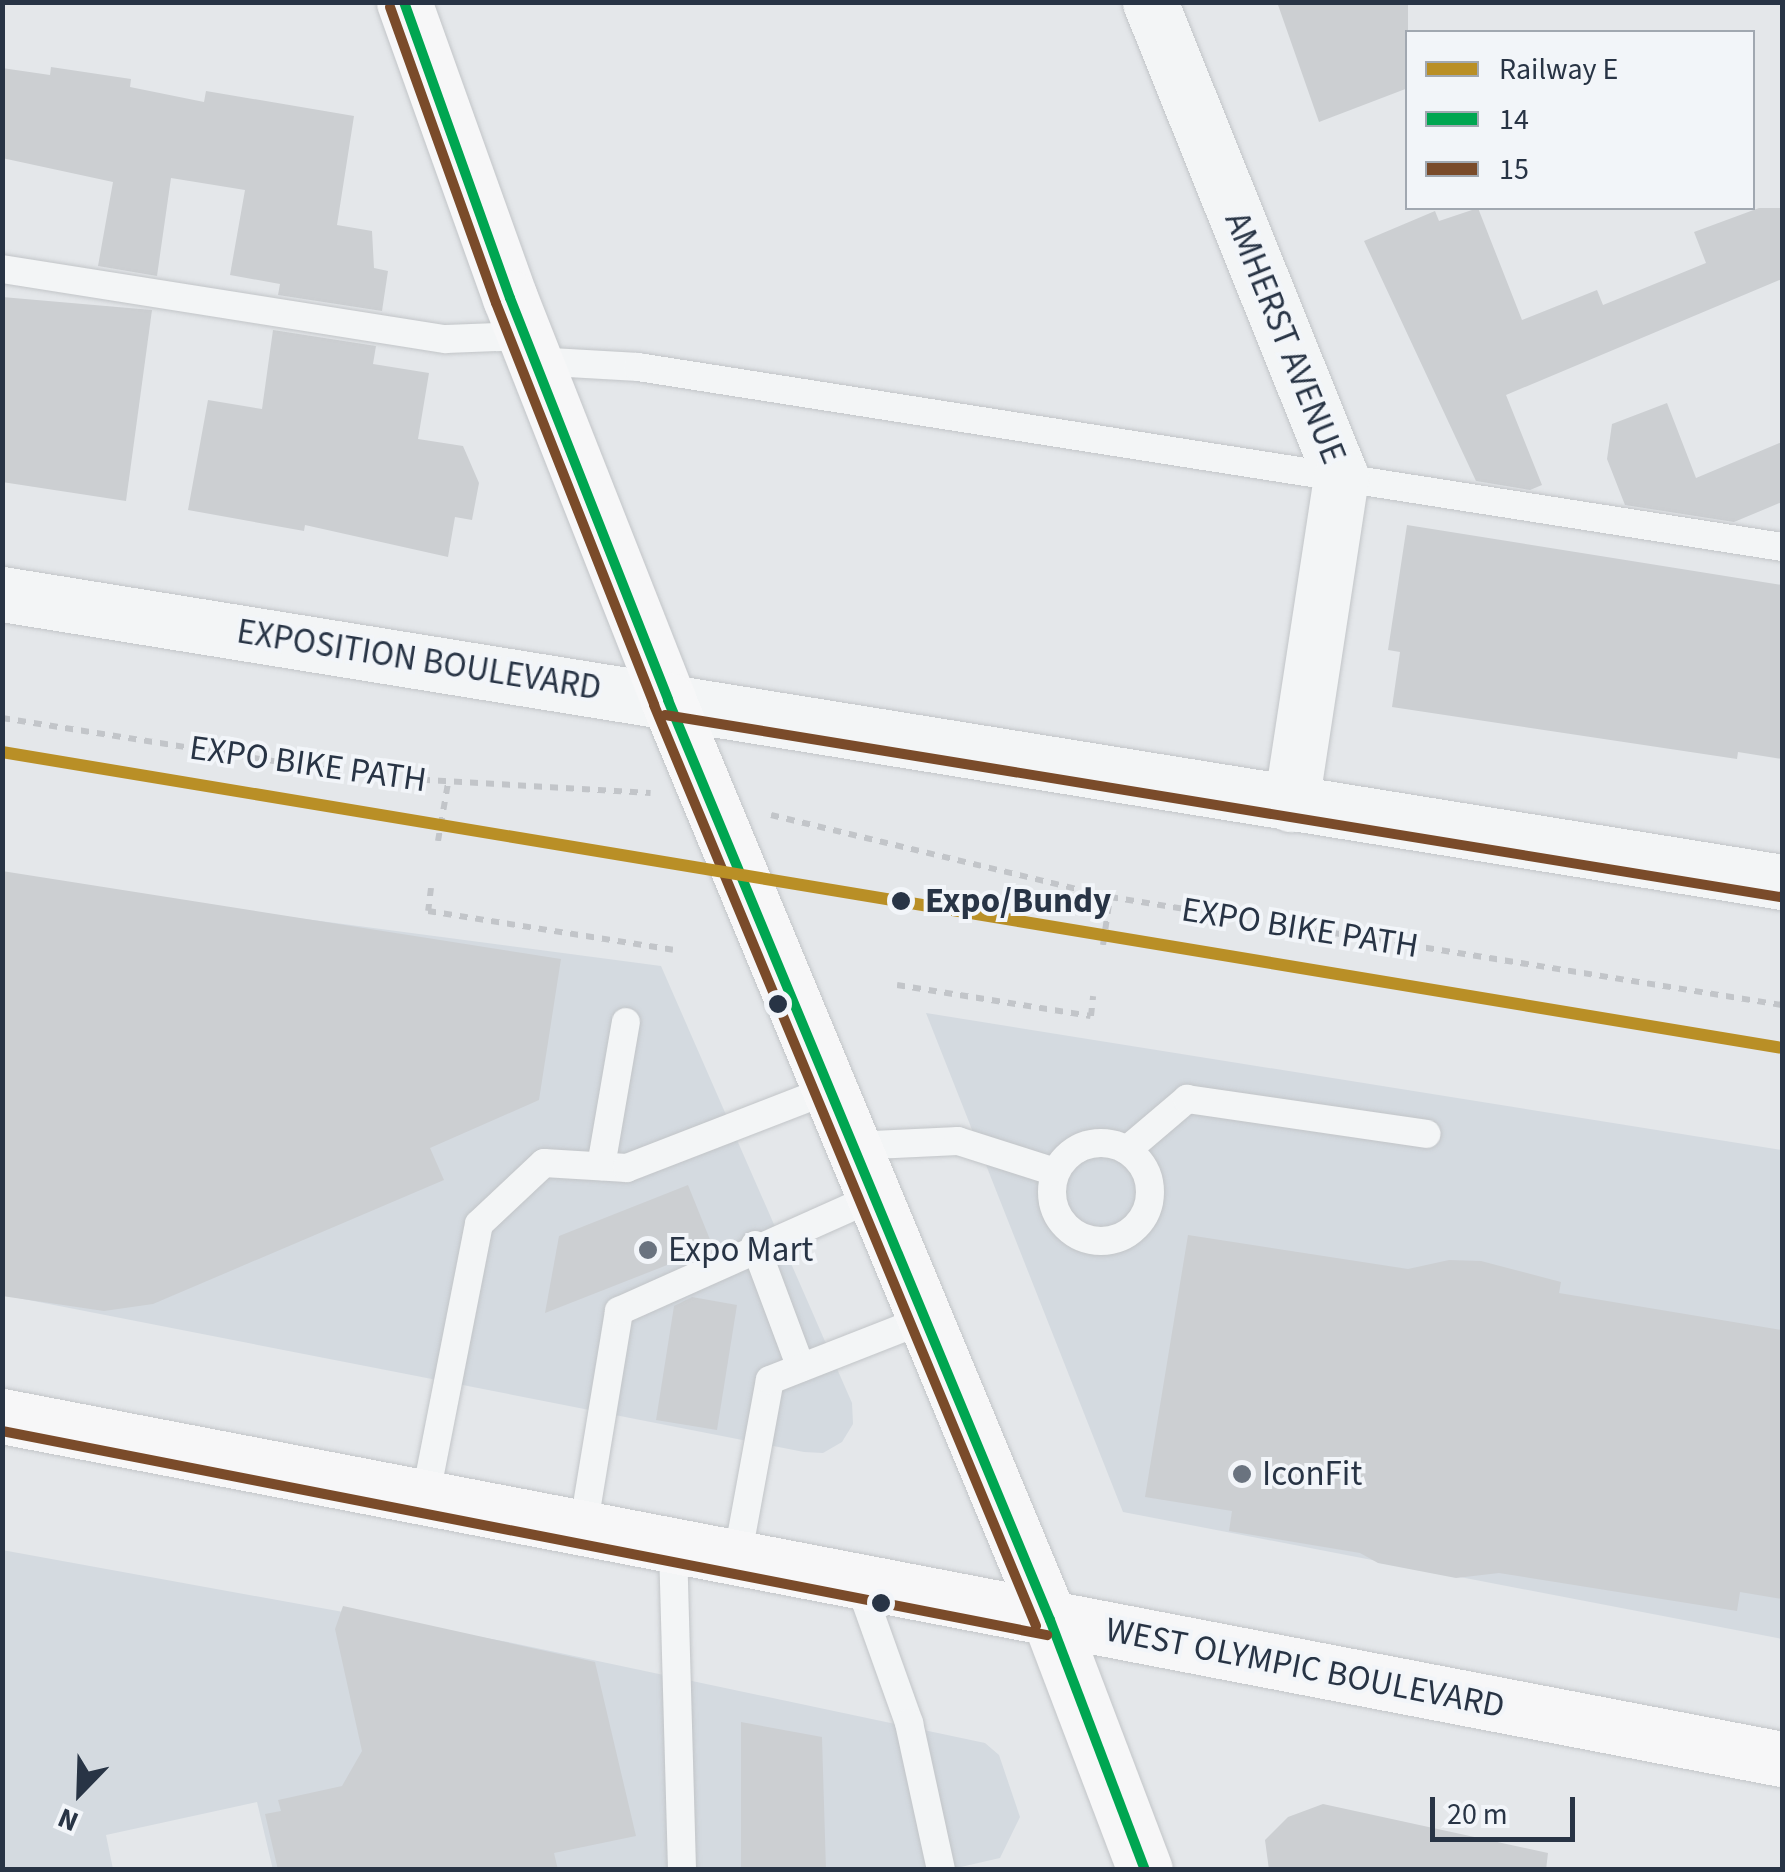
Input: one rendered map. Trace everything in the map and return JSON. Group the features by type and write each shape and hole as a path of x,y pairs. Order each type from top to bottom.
{"main road":[{"path":"404,2 530,348 668,700 1050,1620 1146,1870"},
{"name":"WEST OLYMPIC BOULEVARD","path":"2,1416 1782,1759"}],"street":[{"name":"AMHERST AVENUE","path":"1150,2 1341,477 1290,804"},
{"name":"EXPOSITION BOULEVARD","path":"2,594 1782,882"}],"lane":[{"path":"2,268 1782,547"},
{"path":"601,1166 626,1022"},
{"path":"425,1499 479,1224 544,1164 627,1168 828,1090"},
{"path":"1127,1150 1187,1099 1426,1134"},
{"path":"852,1146 958,1141 1055,1172"},
{"path":"1112,1144 1127,1150 1140,1162 1150,1194 1139,1224 1113,1240 1081,1238 1058,1218 1052,1203 1055,1172 1078,1148 1112,1144"},
{"path":"583,1530 619,1311 702,1278 754,1245 872,1198"},
{"path":"754,1245 801,1368"},
{"path":"737,1559 770,1380 924,1320"},
{"path":"673,1547 682,1870"},
{"path":"859,1583 909,1723 941,1870"}],"path":[{"name":"EXPO BIKE PATH","path":"2,718 374,778 616,786"},
{"path":"438,841 448,783"},
{"name":"EXPO BIKE PATH","path":"823,825 1110,898 1782,1005"},
{"path":"431,888 428,910 673,950"},
{"path":"1103,945 1110,898"},
{"path":"896,986 1091,1016 1094,996"}],"shaded area":[{"path":"3,879 661,966 852,1403 853,1424 842,1442 823,1453 804,1452 3,1295"},
{"path":"926,1013 1782,1150 1782,1639 1123,1512"},
{"path":"2,1550 508,1642 985,1743 999,1755 1020,1817 1000,1858 952,1869 273,1870 257,1802 106,1835 113,1869 3,1869"}],"building":[{"path":"1277,2 1408,2 1405,89 1319,122"},
{"path":"51,67 131,79 130,87 204,102 206,91 354,116 337,225 372,231 374,268 388,271 382,311 278,295 280,284 230,275 245,190 171,178 157,276 98,266 113,182 2,158 2,68 50,75"},
{"path":"1759,208 1782,208 1782,279 1506,395 1542,485 1530,490 1476,481 1364,241 1435,211 1439,221 1479,210 1522,320 1597,290 1603,305 1706,263 1694,232"},
{"path":"2,297 152,310 126,501 2,482"},
{"path":"273,330 376,346 373,364 429,373 418,439 463,446 479,483 472,520 455,517 448,557 305,525 304,531 188,510 208,400 262,409"},
{"path":"1667,403 1696,478 1782,442 1782,502 1734,522 1625,505 1607,459 1612,424"},
{"path":"1407,525 1782,585 1782,759 1738,752 1737,759 1392,707 1400,652 1388,650"},
{"path":"2,871 561,959 539,1100 430,1148 444,1180 153,1304 104,1311 2,1296"},
{"path":"688,1185 713,1247 545,1313 559,1236"},
{"path":"1188,1235 1408,1269 1449,1260 1481,1261 1561,1282 1559,1293 1782,1330 1782,1599 1740,1592 1737,1611 1499,1573 1456,1578 1378,1563 1360,1553 1229,1531 1232,1511 1145,1497"},
{"path":"692,1297 737,1305 717,1430 656,1420 674,1306"},
{"path":"343,1606 595,1662 636,1836 554,1853 558,1870 278,1870 265,1814 281,1811 278,1800 342,1786 362,1751 335,1629"},
{"path":"741,1722 822,1737 826,1870 741,1870"},
{"path":"1323,1804 1548,1853 1546,1870 1269,1870 1265,1840 1288,1817"}],"rail line":[{"name":"E","path":"2,752 1782,1048"}],"transit line":[{"name":"14","path":"404,2 510,298 668,700 1050,1620 1145,1870"},
{"name":"15","path":"390,7 496,303 654,705 1036,1626"},
{"name":"15","path":"665,715 1780,897"},
{"name":"15","path":"2,1431 1047,1635"}],"place":[{"name":"Expo/Bundy","path":"901,901"},
{"name":"Expo Mart","path":"648,1250"},
{"name":"IconFit","path":"1242,1474"}]}
